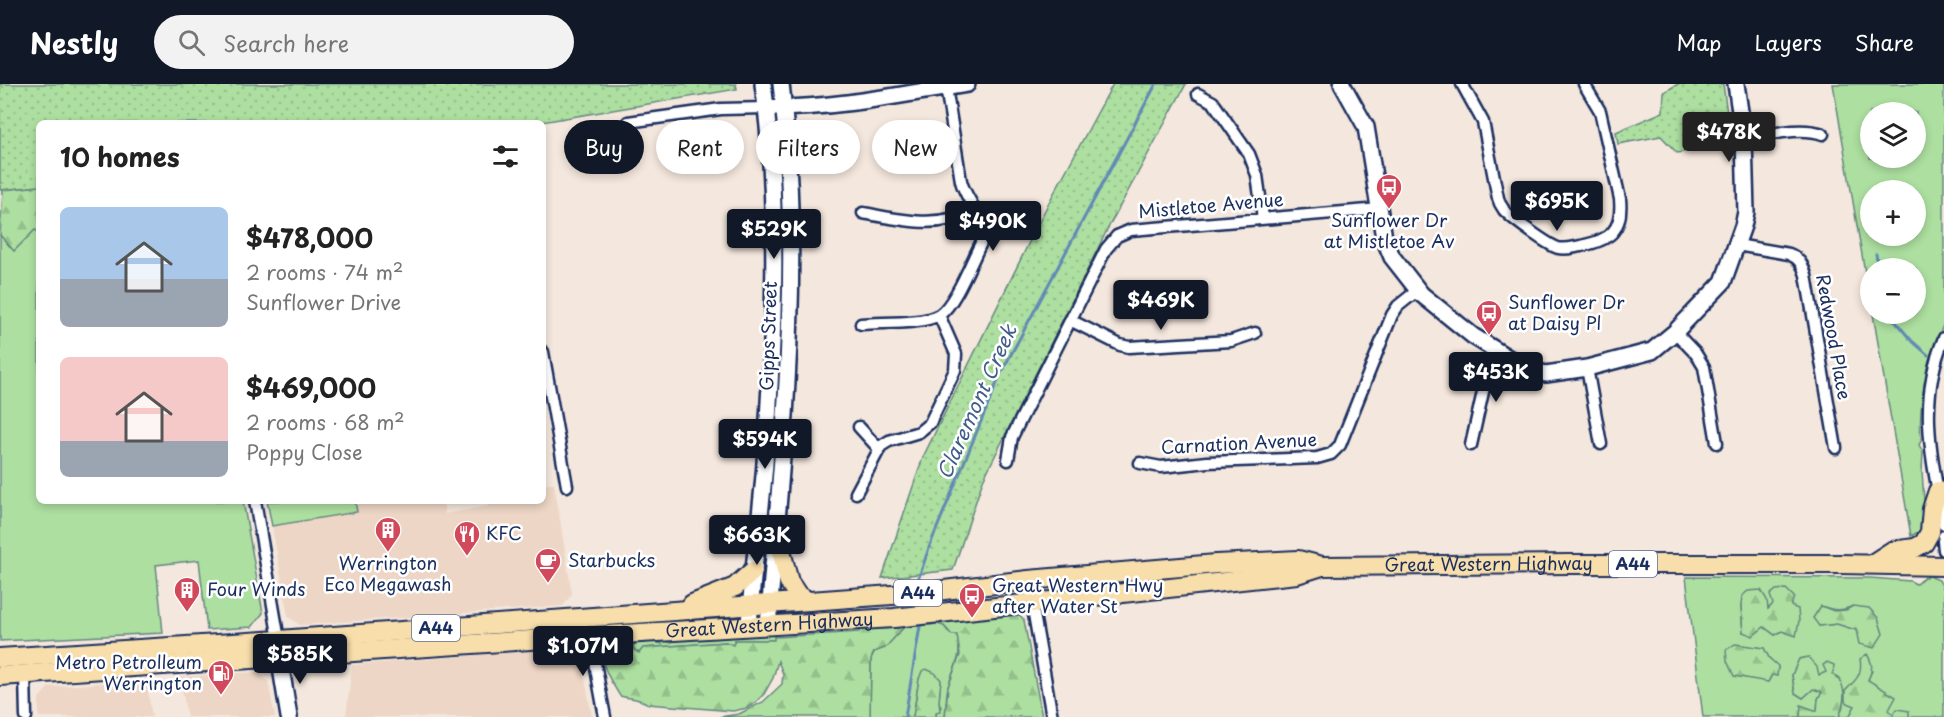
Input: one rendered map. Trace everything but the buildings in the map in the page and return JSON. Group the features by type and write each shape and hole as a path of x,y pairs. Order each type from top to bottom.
{"highway":[{"path":"1872,564 1892,551 1915,548 1924,543 1930,532 1932,509 1941,497"},
{"path":"776,531 789,582 797,594 808,601"},
{"name":"Great Western Highway","path":"0,676 673,610 919,593 1028,580 1216,564 1298,560 1322,566 1872,564 1944,566"},
{"name":"Great Western Highway","path":"0,658 590,636 894,618 1297,574 1322,566"},
{"path":"673,610 735,587 753,571"}],"main road":[{"name":"Gipps Street","path":"749,627 765,464 772,309 770,147 763,84"},
{"name":"Gipps Street","path":"768,626 785,411 791,245 781,84"},
{"path":"766,108 802,108 844,103 967,84"},
{"path":"1342,84 1366,127 1385,242 1389,252 1418,290 1473,336 1536,372 1556,373 1587,368 1652,351 1675,332 1723,282 1746,212 1744,139 1736,84"},
{"path":"279,649 289,717"}],"street":[{"path":"1461,84 1483,122 1501,206 1508,214 1548,243 1564,248 1598,243 1608,238 1614,230 1620,210 1620,199 1600,111 1584,84"},
{"path":"861,324 921,320 939,315 951,302 983,238 982,225 961,181 946,87"},
{"path":"1198,94 1213,102 1249,154 1257,175 1263,218"},
{"path":"644,120 722,110 766,108"},
{"path":"1744,139 1800,130 1812,130 1823,134"},
{"name":"Mistletoe Avenue","path":"1008,460 1012,437 1113,239 1131,230 1380,209"},
{"path":"863,213 921,223 957,218 975,210"},
{"name":"Redwood Place","path":"1737,245 1789,254 1802,265 1806,276 1836,448"},
{"name":"Carnation Avenue","path":"1140,463 1161,466 1317,458 1331,454 1340,445 1392,315 1398,306 1418,290"},
{"path":"856,494 879,449 889,441 915,434 926,427 955,370 957,354 939,315"},
{"path":"1071,320 1120,345 1133,348 1231,341 1256,333"},
{"path":"1675,332 1696,354 1704,367 1717,443"},
{"path":"1944,338 1933,368 1928,411 1929,434 1944,524"},
{"path":"1471,445 1485,383 1501,354"},
{"path":"1587,368 1600,444"},
{"path":"547,395 567,486"},
{"path":"859,427 879,449"},
{"path":"255,504 279,649"},
{"path":"1944,536 1944,550"},
{"path":"1028,580 1052,717"},
{"path":"590,636 605,717"},
{"path":"25,675 26,717"}],"shaded area":[{"path":"554,483 572,594 563,606 300,625 288,616 272,526 357,512 356,504 443,504 445,514 489,504 546,504 546,484"},
{"path":"569,648 581,658 592,717 346,717 352,665"},
{"path":"257,672 268,681 275,717 187,717 180,677"},
{"path":"146,680 152,717 39,717 39,698 49,687"}],"green space":[{"path":"0,84 736,84 737,89 546,121 36,120 36,186 0,190"},
{"path":"1113,84 1186,84 1107,230 983,480 953,570 882,578 923,457 1048,204"},
{"path":"1678,84 1723,84 1731,143 1677,153 1661,136 1618,144 1616,132 1663,112 1664,92"},
{"path":"1833,84 1944,84 1944,323 1928,366 1922,396 1919,445 1923,452 1925,516 1923,533 1920,531 1911,536 1875,324 1926,324 1926,258 1863,258 1860,246 1926,246 1926,180 1860,180 1860,243"},
{"path":"36,186 36,230 14,251 0,235 3,190"},
{"path":"36,230 36,504 244,504 263,613 252,627 207,630 199,560 156,565 163,633 0,641 0,235 14,251"},
{"path":"268,504 356,504 357,512 272,526"},
{"path":"1929,576 1939,580 1944,590 1944,717 1909,717 1908,711 1893,716 1868,679 1872,671 1862,669 1846,691 1855,706 1849,717 1839,717 1843,706 1840,679 1830,673 1819,675 1799,660 1792,675 1795,693 1803,698 1813,689 1822,691 1818,699 1817,711 1801,706 1800,717 1703,717 1686,577 1870,578 1910,581 1916,584","holes":["1773,604 1795,635 1782,631 1775,635 1764,627 1743,632 1741,606 1768,610","1821,606 1837,610 1853,606 1856,630 1837,624 1819,626","1756,647 1764,648 1769,658 1778,667 1777,675 1772,675 1768,682 1753,678"]},
{"path":"1786,589 1794,597 1791,606 1798,609 1799,621 1796,636 1782,631 1775,635 1764,627 1753,636 1743,632 1742,596 1748,591 1761,590 1767,600 1768,609 1773,604 1770,595 1776,590"},
{"path":"1821,606 1834,611 1846,610 1853,606 1869,608 1878,618 1883,634 1874,648 1859,644 1856,630 1837,624 1819,626 1813,618"},
{"path":"1018,613 1024,620 1042,717 945,717 948,687 960,655 957,635 952,635 944,626 938,624 904,627 885,648 874,652 871,659 870,717 719,717 739,714 763,702 782,684 783,674 778,661 773,678 764,694 747,708 733,711 648,704 620,696 608,676 603,661 606,647 613,642 673,637 671,643 663,640 662,644 635,643 634,650 639,653 643,648 726,642 733,645 735,640 774,640 774,637 859,632 859,627"},
{"path":"938,624 944,626 950,634 957,635 959,644 957,662 947,690 945,717 936,717 936,712 941,707 940,689 919,679 913,717 870,717 871,658 874,652 885,647 904,627"},
{"path":"774,633 775,640 735,640 733,645 726,642 643,648 640,653 636,652 633,646 650,641 671,642 673,637"},
{"path":"1735,644 1764,648 1769,658 1778,666 1777,676 1772,675 1768,682 1734,676 1727,661 1726,650"},
{"path":"1867,654 1872,667 1868,680 1896,697 1889,710 1893,715 1897,709 1909,711 1909,717 1849,717 1855,706 1845,702 1845,691 1858,677 1860,659"},
{"path":"1808,657 1817,667 1819,675 1826,672 1823,665 1827,662 1834,665 1833,674 1841,683 1844,694 1839,717 1800,717 1801,705 1817,711 1818,699 1822,692 1813,689 1803,698 1795,693 1792,675 1799,659"},
{"path":"926,669 935,673 941,680 940,711 936,712 936,717 913,717 919,679 922,671"}],"waterway":[{"name":"Claremont Creek","path":"919,577 1001,373 1156,84"},
{"path":"1876,254 1877,258"},
{"path":"1897,324 1928,355"},
{"name":"Claremont Creek","path":"905,717 920,626"}],"place":[{"name":"Sunflower Dr at Mistletoe Av","path":"1389,210"},
{"name":"Sunflower Dr at Daisy Pl","path":"1489,336"},
{"name":"Werrington Eco Megawash","path":"388,553"},
{"name":"KFC","path":"467,557"},
{"name":"Starbucks","path":"548,584"},
{"name":"Four Winds","path":"187,613"},
{"name":"Great Western Hwy after Water St","path":"972,619"},
{"name":"Metro Petrolleum Werrington","path":"221,696"}]}
